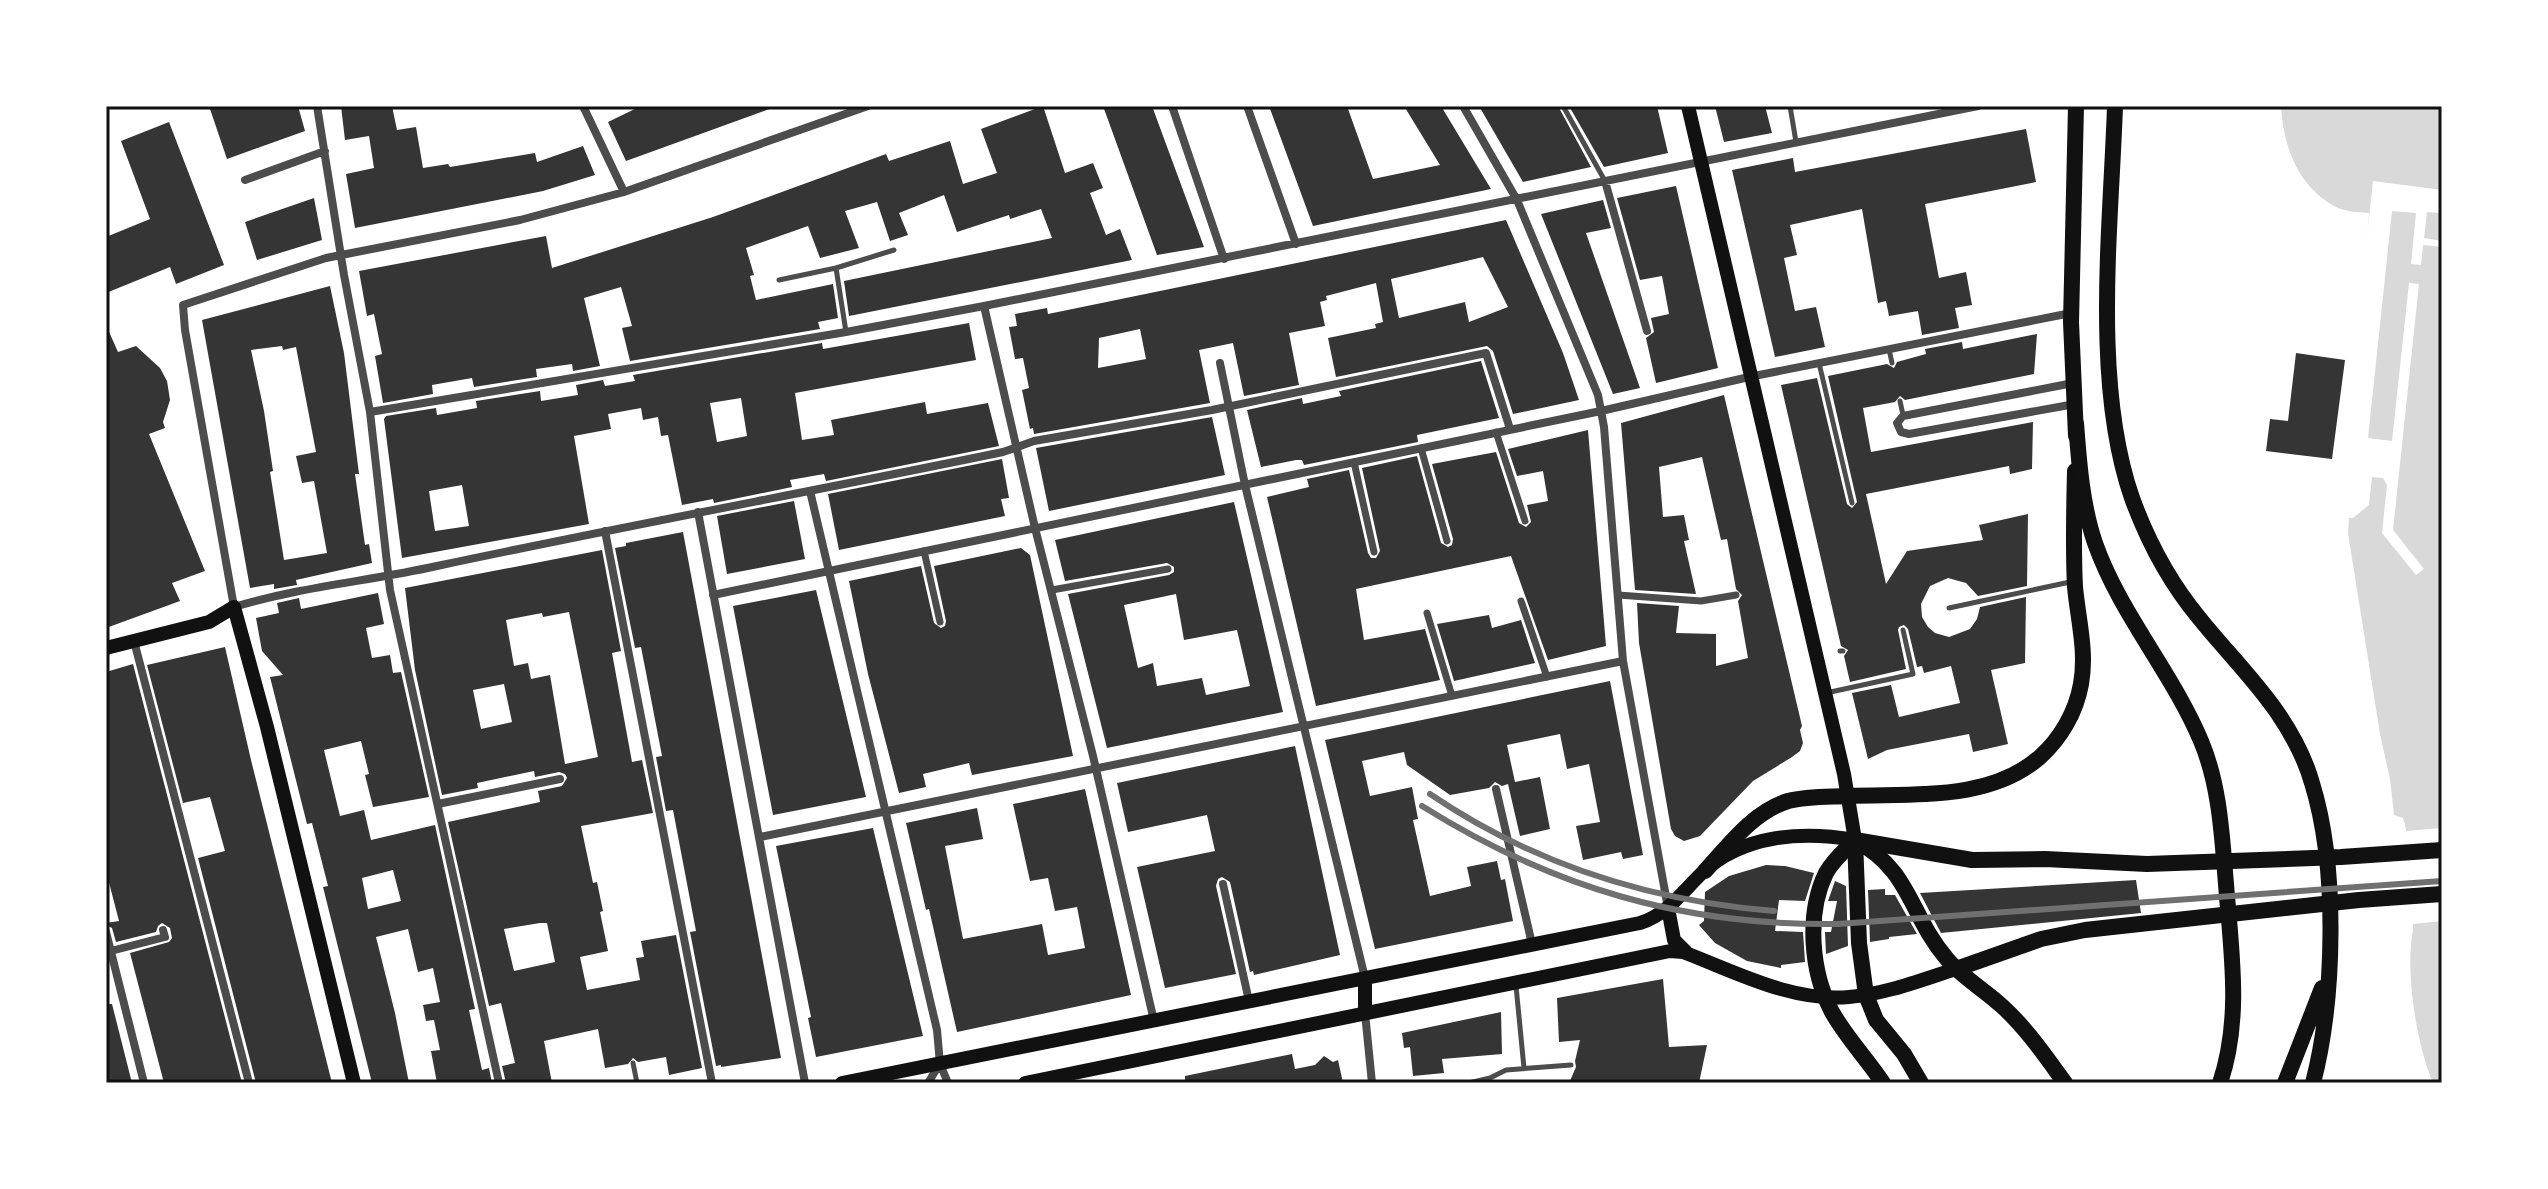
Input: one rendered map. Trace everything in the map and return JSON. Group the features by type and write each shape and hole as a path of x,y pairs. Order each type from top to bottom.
{"highway":[{"path":"1705,871 1753,821 1775,806 1804,798 1978,789 2010,778 2044,754 2064,729 2080,687 2083,654 2075,581 2076,423 2071,313 2076,106"},
{"path":"2115,106 2109,342 2110,382 2121,457 2142,523 2170,577 2198,617 2278,713 2308,770 2325,854 2329,915 2323,1036 2313,1083"},
{"path":"2076,423 2085,499 2098,551 2201,740 2214,785 2222,834 2234,1000 2231,1044 2220,1083"},
{"path":"1855,840 1972,860 2147,864 2442,850"},
{"path":"1855,840 1875,851 1891,866 1937,945 1956,969 2009,1013 2065,1082"},
{"path":"1855,840 1859,943 1866,995 1874,1016 1904,1054 1921,1083"},
{"path":"1855,840 1828,870 1816,907 1815,948 1825,997 1836,1018 1883,1083"},
{"path":"1956,969 2041,939 2114,926 2442,894"},
{"path":"2285,1083 2328,972"}],"main road":[{"path":"842,1083 1640,923 1655,918 1705,871 1735,851 1774,839 1807,835 1855,840 1849,796 1688,106"},
{"path":"106,648 209,622 234,607 271,742 354,1083"},
{"path":"1668,908 1674,940 1679,948 1690,955"},
{"path":"1025,1083 1670,951 1690,955 1779,989 1825,997 1866,995 1956,969"},
{"path":"1365,978 1365,1012"}],"street":[{"path":"317,106 370,412 388,576 499,1083"},
{"path":"583,106 624,192"},
{"path":"868,106 624,192 520,220 341,254 183,305 234,607 1003,452 1034,441 1229,406 1486,353 1510,429"},
{"path":"1172,106 1224,259"},
{"path":"1247,106 1296,244"},
{"path":"1463,106 1517,200 1598,395 1623,661 1668,908"},
{"path":"370,412 984,306 1517,200 1935,110 1978,106"},
{"path":"245,180 325,151"},
{"path":"1605,181 1647,331"},
{"path":"984,306 1154,1021"},
{"path":"713,595 1601,411 1749,377 2071,313"},
{"path":"1220,363 1245,485 1365,978"},
{"path":"2073,383 1903,416 1899,419 1898,428 1909,434 2075,404"},
{"path":"1496,432 1525,521"},
{"path":"1421,448 1447,541"},
{"path":"1354,462 1374,552"},
{"path":"810,491 937,1030 940,1064 948,1083"},
{"path":"698,512 805,1083"},
{"path":"605,531 712,1083"},
{"path":"924,551 940,622"},
{"path":"1052,590 1168,569"},
{"path":"1618,595 1705,601 1736,595"},
{"path":"1521,601 1547,677"},
{"path":"1427,613 1452,696"},
{"path":"134,641 249,1083"},
{"path":"760,837 1623,661"},
{"path":"438,804 560,779"},
{"path":"1496,789 1532,944"},
{"path":"1223,884 1249,1001"},
{"path":"108,951 165,937 163,930"},
{"path":"106,932 108,951 144,1083"},
{"path":"1365,1012 1372,1083"},
{"path":"928,1083 940,1064"}],"lane":[{"path":"1563,106 1605,181"},
{"path":"1790,106 1796,142"},
{"path":"779,280 836,268 894,250"},
{"path":"836,268 846,332"},
{"path":"1889,349 1892,363"},
{"path":"1819,363 1852,503"},
{"path":"1900,401 1903,416"},
{"path":"1949,608 2075,581"},
{"path":"1825,693 1913,674 1902,635"},
{"path":"1515,981 1524,1068"},
{"path":"633,1063 637,1083"},
{"path":"1469,1083 1506,1070 1571,1065"}],"shaded area":[{"path":"2281,106 2442,106 2442,1083 2433,1083 2417,1028 2411,986 2413,929 2405,823 2394,815 2348,533 2369,213 2338,208 2324,200 2303,178 2285,137"}],"pier":[{"path":"2373,181 2442,190 2442,213 2427,212 2424,238 2442,241 2442,247 2423,245 2421,265 2411,264 2416,213 2392,211 2368,438 2392,441 2409,283 2419,284 2393,530 2424,569 2416,575 2382,533 2387,485 2383,478 2372,477 2369,505 2353,518 2348,518 2348,533 2344,532 2344,521 2335,520 2336,505 2332,504 2361,254 2365,254"},
{"path":"2391,817 2403,818 2406,831 2442,828 2442,921 2413,924 2412,936 2407,940 2409,929 2402,831 2400,821"}],"building":[{"path":"209,106 298,106 305,131 227,159"},
{"path":"341,106 392,106 397,130 416,127 423,168 448,164 450,167 535,153 537,162 583,146 595,175 543,191 355,228 346,174 374,168 369,136 345,140"},
{"path":"641,106 772,108 626,161 608,122"},
{"path":"1043,106 1065,173 1093,163 1103,188 1090,193 1106,235 1120,229 1132,260 849,316 844,281 1052,238 1041,209 1010,219 1009,215 957,232 944,195 899,213 908,235 890,241 877,202 845,211 859,248 820,258 808,226 746,248 754,275 750,276 756,300 833,284 838,318 818,322 820,329 630,361 622,328 632,326 621,287 584,298 600,366 573,371 572,364 536,369 537,377 474,387 472,378 432,385 433,394 383,403 375,356 382,354 374,314 367,316 359,271 546,236 552,268 713,217 886,154 889,161 950,141 963,184 997,173 981,129"},
{"path":"1103,106 1152,106 1204,247 1157,255"},
{"path":"1269,106 1347,106 1373,179 1440,165 1404,106 1441,106 1491,189 1313,226"},
{"path":"1479,106 1558,106 1591,167 1523,182"},
{"path":"1569,106 1657,106 1668,153 1604,167"},
{"path":"1715,106 1765,106 1772,133 1724,142"},
{"path":"169,122 224,265 176,284 170,267 106,293 106,237 150,219 121,141"},
{"path":"2026,129 2036,182 1925,204 1939,278 1966,272 1972,305 1955,308 1959,328 1922,335 1918,311 1889,316 1886,301 1878,303 1862,209 1790,225 1797,255 1784,258 1795,311 1816,307 1825,347 1775,357 1732,170 1793,158 1795,172"},
{"path":"1676,186 1718,368 1656,383 1646,338 1654,332 1651,318 1669,314 1662,276 1640,280 1617,198"},
{"path":"314,198 322,240 257,260 245,222"},
{"path":"1603,200 1611,228 1586,233 1640,388 1613,394 1541,214"},
{"path":"1506,220 1563,353 1579,400 1513,414 1493,351 1487,346 1336,377 1328,338 1376,328 1375,324 1383,322 1376,283 1326,296 1327,300 1320,302 1325,326 1289,333 1299,385 1244,396 1233,343 1199,350 1210,403 1034,434 1033,428 1030,429 1022,390 1029,388 1023,358 1015,359 1009,327 1017,326 1015,314 1047,308 1048,314","holes":["1483,257 1508,307 1469,322 1465,302 1399,318 1391,279","1140,329 1146,359 1098,368 1099,338"]},
{"path":"330,286 344,353 365,545 369,544 372,563 296,580 297,585 274,589 274,584 250,588 202,320","holes":["282,346 283,350 296,347 316,452 296,456 302,483 314,481 327,553 284,560 264,411 251,350"]},
{"path":"969,323 976,360 795,393 802,440 834,435 831,420 925,402 927,414 988,403 999,446 826,481 824,474 790,480 792,487 714,503 713,499 682,505 668,435 661,436 658,417 643,420 641,408 608,414 611,429 574,436 589,524 402,558 386,416 436,408 437,415 477,408 476,401 540,391 541,401 578,395 576,385 603,380 605,386 635,381 633,375 822,343 823,349","holes":["741,398 747,436 717,442 710,403","462,485 469,526 435,531 429,491"]},
{"path":"106,325 118,352 136,346 160,368 167,381 170,400 163,422 165,428 149,434 205,571 172,583 180,601 106,628"},
{"path":"2037,334 2034,374 1905,400 1900,396 1895,402 1863,408 1871,452 2033,422 2032,469 2010,474 2009,466 1866,494 1886,584 1907,551 1983,540 1979,525 2028,514 2027,586 1978,596 1966,583 1948,578 1930,586 1921,604 1922,617 1928,627 1935,633 1949,637 1970,629 1980,607 2026,597 2025,663 1991,670 2008,744 1973,752 1969,734 1887,750 1868,759 1852,693 1891,685 1899,717 1960,703 1951,666 1924,673 1922,666 1917,667 1908,629 1904,625 1898,630 1906,669 1850,682 1844,656 1848,650 1841,646 1781,385 1817,378 1847,504 1852,508 1857,502 1828,376 1887,364 1894,368 1897,362 1926,354 1925,349 1962,342 1963,349"},
{"path":"2296,353 2345,360 2332,459 2266,451 2270,419 2288,421"},
{"path":"1481,361 1499,418 1417,435 1418,442 1304,465 1302,460 1296,460 1261,467 1247,410 1302,398 1303,404 1341,396 1339,391"},
{"path":"1724,395 1802,726 1803,743 1800,751 1753,781 1700,836 1684,841 1675,836 1671,829 1639,643 1637,603 1679,606 1676,633 1716,634 1716,666 1748,658 1738,601 1742,595 1736,589 1727,539 1721,540 1702,457 1659,467 1663,517 1684,515 1689,540 1684,541 1696,594 1635,590 1621,423"},
{"path":"1212,417 1225,475 1049,511 1036,448"},
{"path":"1588,430 1606,646 1548,660 1511,556 1356,589 1364,640 1425,629 1440,680 1316,706 1267,497 1309,487 1307,479 1349,470 1368,553 1371,558 1376,558 1380,551 1362,468 1417,456 1441,543 1448,547 1453,539 1432,464 1496,452 1519,523 1526,527 1531,522 1527,505 1548,501 1543,471 1517,476 1508,449"},
{"path":"1002,459 1009,498 1001,499 1005,516 839,550 828,494"},
{"path":"794,501 805,559 727,574 717,516"},
{"path":"1234,502 1283,712 1107,748 1068,594 1169,575 1174,572 1174,567 1167,563 1065,581 1055,540","holes":["1176,594 1184,640 1237,630 1250,686 1206,695 1202,678 1157,686 1153,663 1138,668 1124,605"]},
{"path":"683,532 781,1058 721,1067 716,1066 690,932 696,931 673,810 666,811 656,757 662,756 641,647 635,648 615,548"},
{"path":"1021,548 1030,555 1073,756 972,775 969,763 923,774 926,787 899,793 868,674 849,581 921,566 934,623 941,628 946,621 934,566"},
{"path":"602,550 621,651 612,653 632,762 642,760 653,813 581,826 593,883 597,882 608,951 580,957 587,990 640,980 636,958 644,957 641,941 676,935 702,1068 669,1075 666,1057 638,1062 633,1058 628,1064 605,1068 598,1029 544,1041 552,1083 506,1083 502,1066 515,1063 501,1003 489,1006 448,822 540,802 538,791 562,786 567,778 559,772 535,777 534,771 477,783 478,788 442,795 415,670 405,588","holes":["569,612 598,757 565,764 550,675 531,679 528,663 514,666 506,620 542,613 543,617","504,684 512,722 481,729 473,690","547,923 555,962 514,971 504,929"]},
{"path":"816,590 866,797 773,815 733,606"},
{"path":"378,593 384,624 366,628 372,658 390,655 393,673 401,672 429,797 373,807 361,741 324,750 340,816 364,810 371,840 435,825 475,1009 469,1010 482,1070 489,1068 492,1083 437,1083 431,1051 440,1050 434,1020 426,1021 423,1005 440,1002 433,968 418,972 408,929 376,937 409,1083 372,1083 323,887 328,886 312,823 307,824 270,677 283,675 262,651 256,618 279,613 277,603 299,598 301,609","holes":["393,870 401,901 368,909 362,878"]},
{"path":"1489,615 1492,628 1521,620 1535,663 1454,681 1437,624"},
{"path":"225,647 332,1083 256,1083 198,858 225,851 210,797 183,803 147,665"},
{"path":"133,664 242,1083 164,1083 130,953 169,942 172,938 170,928 162,923 156,932 116,942 112,928 106,925 119,921 106,871 106,672"},
{"path":"1610,681 1643,855 1623,859 1621,852 1583,860 1576,826 1600,822 1589,764 1567,769 1560,734 1507,745 1515,782 1540,777 1550,829 1520,836 1508,784 1502,786 1495,782 1489,788 1450,795 1407,765 1404,752 1362,761 1370,796 1412,787 1418,819 1413,820 1430,896 1471,886 1467,867 1497,861 1501,880 1505,879 1513,921 1375,949 1325,740"},
{"path":"1295,746 1340,955 1254,975 1253,971 1250,972 1230,882 1222,877 1216,886 1236,974 1165,988 1137,867 1215,851 1207,815 1128,832 1117,783"},
{"path":"1085,789 1131,995 957,1032 906,823 977,808 983,839 945,846 963,939 1042,924 1048,955 1085,948 1077,907 1055,911 1048,878 1030,881 1013,804"},
{"path":"873,828 923,1036 816,1057 808,1018 811,1017 776,846"},
{"path":"1766,865 1814,873 1805,901 1779,900 1775,931 1803,932 1805,962 1781,965 1781,968 1747,961 1715,943 1699,925 1704,921 1705,892 1729,876"},
{"path":"2136,880 2141,913 1941,933 1920,893"},
{"path":"1835,881 1846,886 1848,946 1826,954 1825,932 1831,932 1837,901 1828,901"},
{"path":"1885,889 1885,895 1895,895 1917,934 1870,942 1868,890"},
{"path":"1663,979 1669,1047 1707,1045 1699,1083 1569,1083 1576,1067 1580,1040 1559,1042 1557,998"},
{"path":"106,1004 112,1004 132,1083 106,1083"},
{"path":"1501,1012 1502,1054 1442,1059 1444,1073 1413,1076 1410,1047 1404,1048 1402,1033"},
{"path":"1292,1054 1295,1069 1315,1065 1324,1056 1333,1062 1338,1060 1343,1083 1185,1083 1185,1076"}],"railway":[{"path":"1430,794 1510,840 1594,875 1682,898 1774,911"},
{"path":"1422,806 1471,835 1570,880 1673,909 1781,923 1838,924 2442,881"}]}
